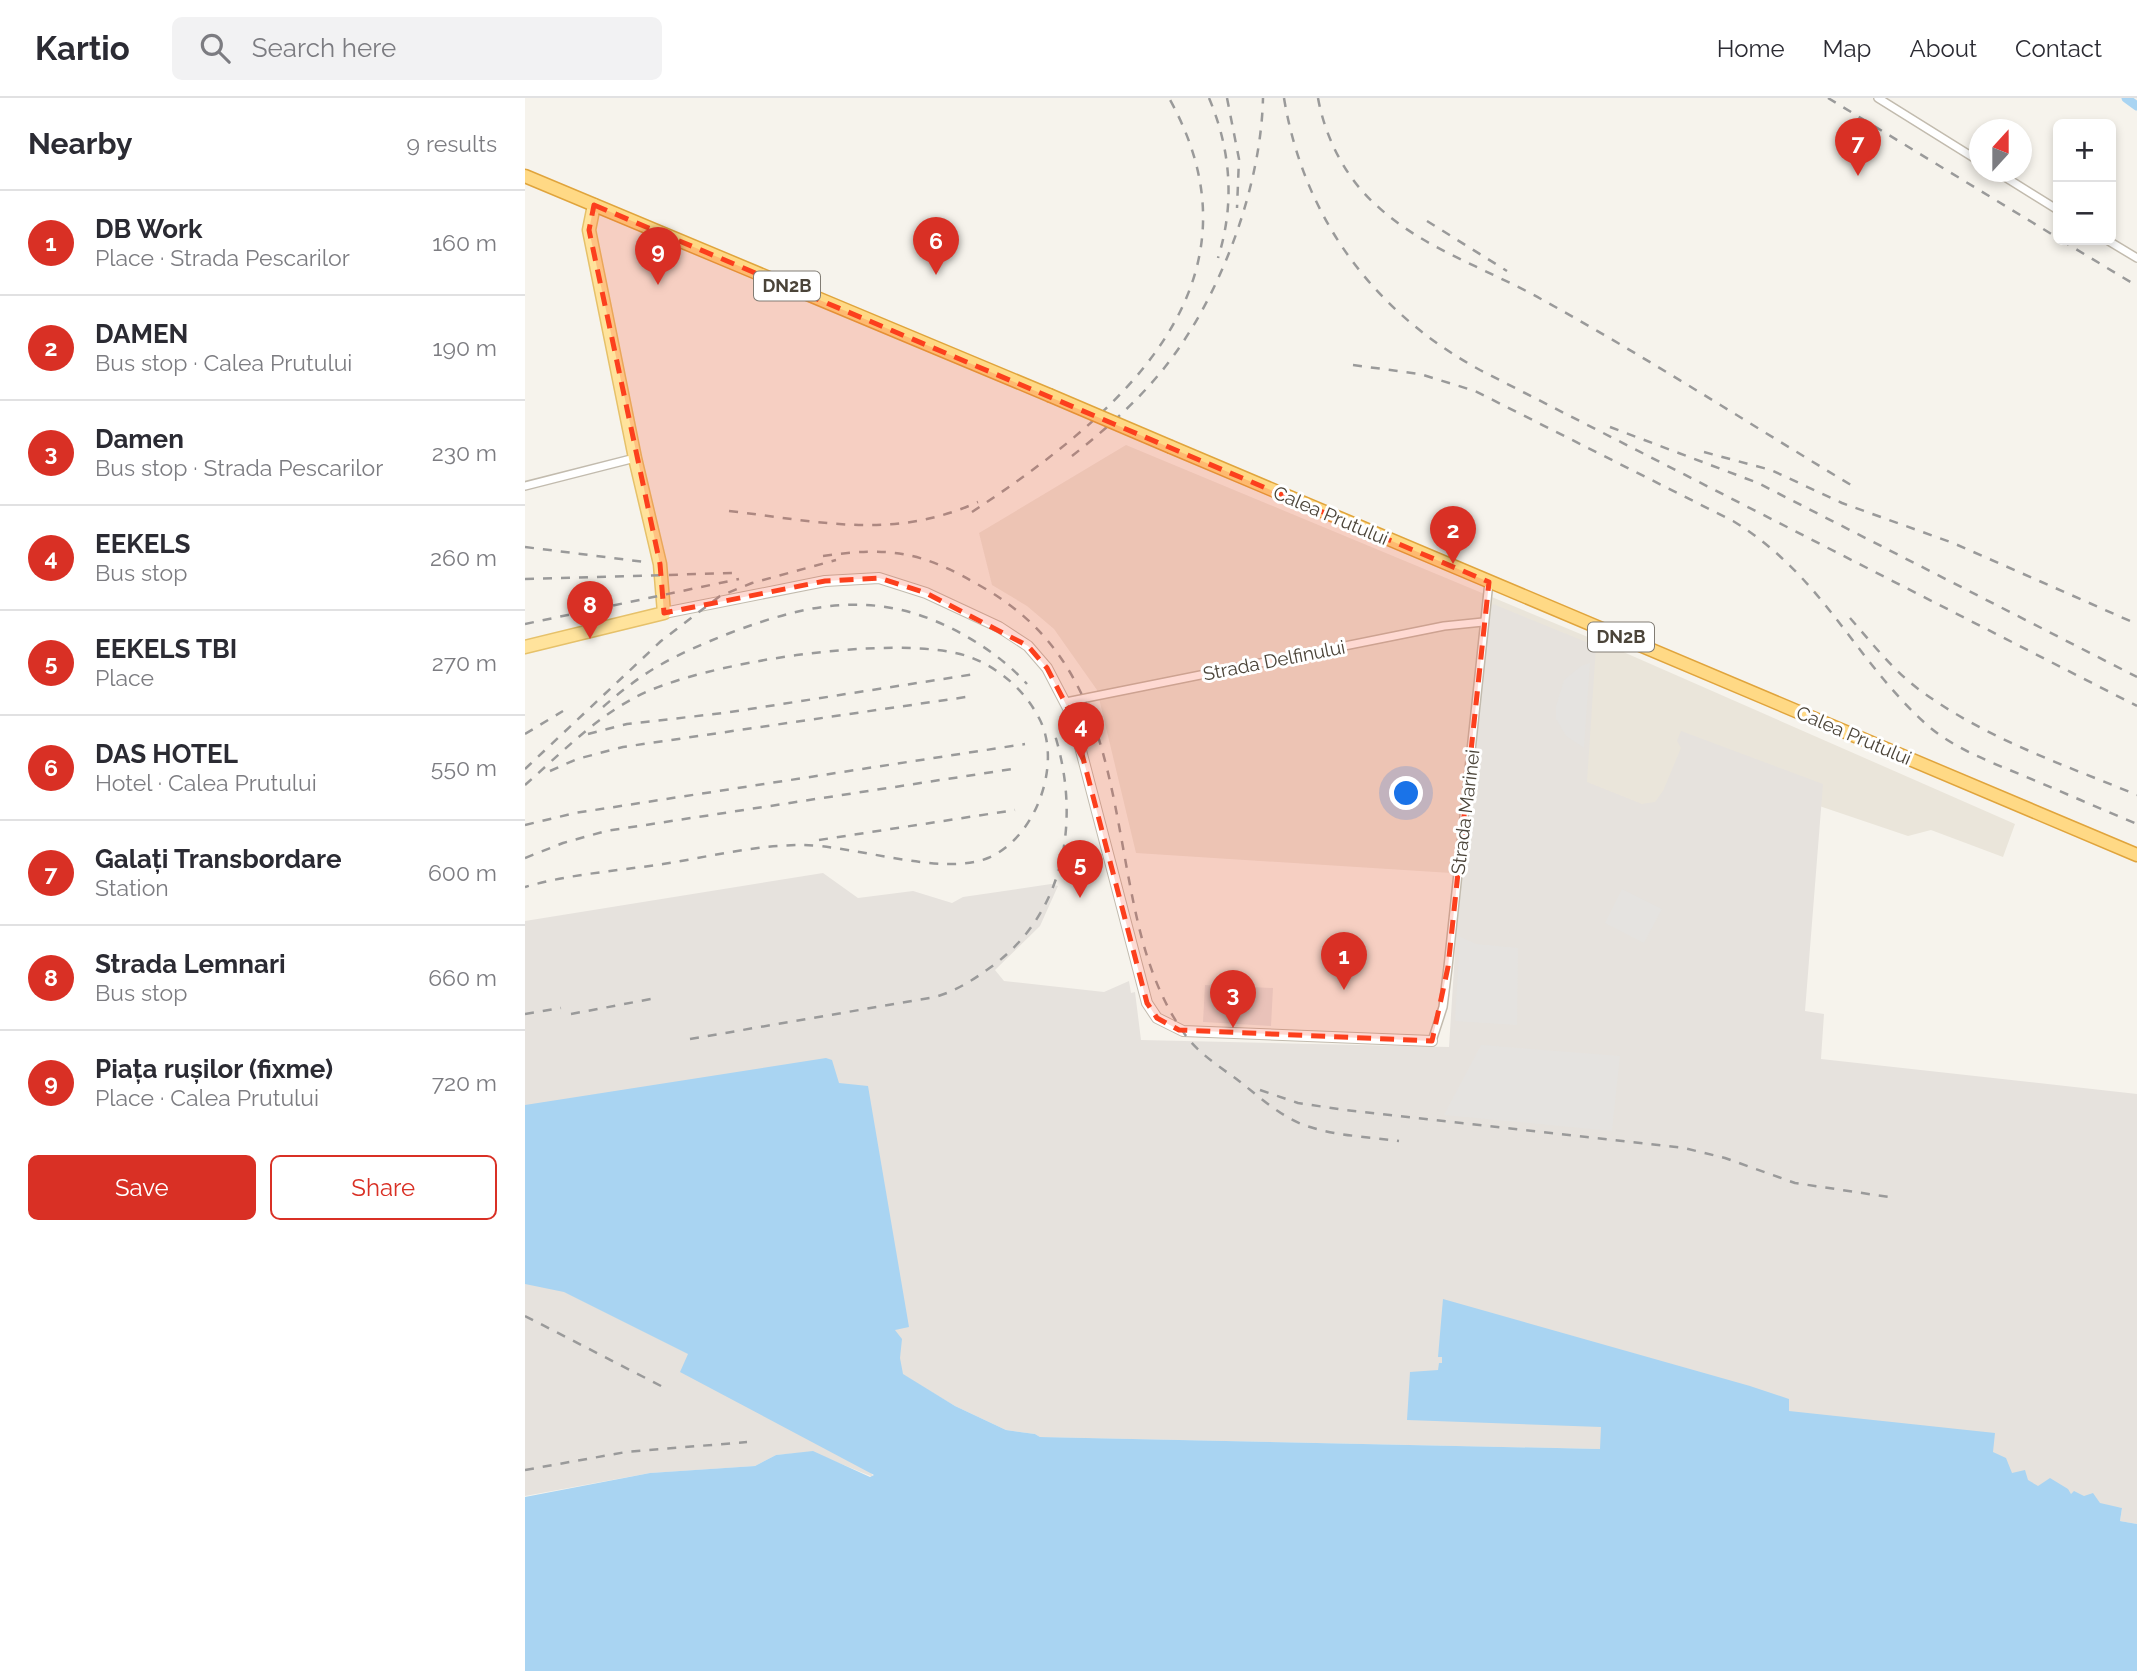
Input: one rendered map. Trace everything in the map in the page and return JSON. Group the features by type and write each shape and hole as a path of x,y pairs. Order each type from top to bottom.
{"highway":[{"name":"Calea Prutului","path":"525,176 2137,855"}],"main road":[{"path":"525,647 664,613 660,564 635,458 589,230 594,205"}],"street":[{"path":"1878,98 1969,155"},
{"path":"2013,182 2053,207"},
{"path":"2115,245 2137,258"},
{"path":"525,486 635,458"},
{"path":"664,613 856,577 890,580 939,598 1013,635 1038,656 1066,702 1086,762 1147,1003 1164,1023 1183,1031 1217,1034 1432,1041"},
{"name":"Strada Marinei","path":"1432,1041 1443,1007 1447,980 1489,582"},
{"name":"Strada Delfinului","path":"1066,702 1444,626 1483,622"}],"highlighted area":[{"path":"594,205 1489,582 1448,967 1432,1041 1179,1030 1157,1018 1147,1003 1072,716 1047,668 1028,646 926,593 879,578 825,581 664,613 660,564 589,230"}],"shaded area":[{"path":"1126,445 1612,647 2015,824 2003,857 1931,830 1908,836 1743,780 1623,884 1136,853 1097,690 1054,629 1027,606 992,585 979,533"},
{"path":"1493,604 1596,646 1587,782 1642,804 1655,802 1663,791 1681,748 1677,741 1681,731 1823,784 1805,1011 1824,1014 1821,1059 2137,1094 2137,1524 2120,1521 2122,1508 1600,1449 1040,1437 1006,1430 955,1406 903,1375 870,1470 873,1477 812,1452 776,1455 755,1466 650,1473 525,1496 525,921 823,873 858,898 913,891 952,903 963,897 1051,884 1058,886 1040,926 995,970 1004,981 1104,992 1129,981 1131,993 1135,992 1141,1040 1449,1047 1456,936 1488,614"},
{"path":"1590,663 1584,748 1566,736 1556,719 1556,706 1564,680 1581,666"},
{"path":"1622,889 1662,909 1644,943 1605,923"},
{"path":"1460,937 1476,944 1518,948 1517,1025 1455,1021"},
{"path":"1205,985 1273,988 1271,1026 1203,1022"},
{"path":"1481,1045 1620,1056 1612,1131 1444,1115"}],"water":[{"path":"826,1058 832,1060 839,1083 868,1086 909,1327 895,1330 902,1339 900,1358 903,1374 955,1406 1006,1430 1040,1437 1600,1449 1601,1427 1407,1420 1410,1372 1438,1370 1439,1363 1442,1363 1442,1357 1438,1357 1443,1299 1750,1386 1789,1399 1789,1411 1995,1433 1993,1452 2006,1458 2012,1473 2025,1470 2028,1480 2038,1486 2050,1478 2068,1489 2071,1494 2074,1491 2084,1496 2093,1493 2100,1503 2122,1508 2120,1521 2137,1524 2137,1671 525,1671 525,1497 650,1473 755,1466 776,1455 813,1451 870,1477 874,1475 680,1372 688,1354 564,1292 525,1284 525,1105"}],"waterway":[{"path":"2126,98 2137,106"}],"railway":[{"path":"972,512 1026,475 1078,434 1125,389 1164,340 1191,287 1203,229 1197,166 1169,98"},
{"path":"1209,98 1222,137 1228,177 1227,218 1218,258"},
{"path":"1227,98 1239,159 1237,208"},
{"path":"1072,456 1121,414 1155,379 1204,308 1220,274 1246,204 1261,132 1263,98"},
{"path":"1284,98 1294,142 1308,183 1327,222 1350,258 1377,290 1407,320 1442,347 1480,370 2137,706"},
{"path":"1318,98 1331,142 1354,182 1393,219 1433,245 1580,321 1851,485"},
{"path":"1828,98 2053,235"},
{"path":"1427,221 1507,271"},
{"path":"2069,245 2137,286"},
{"path":"1353,365 1420,374 1475,391 1733,521 1791,567 1836,618 1900,699 1937,733 1986,760 2137,824"},
{"path":"1610,427 1758,483 2137,677"},
{"path":"1704,452 1771,470 1842,503 1953,543 2137,624"},
{"path":"729,511 824,523 885,525 946,514 978,502"},
{"path":"525,547 645,562"},
{"path":"823,556 888,552 924,559 984,588 1024,617 1055,650 1078,686 1095,726 1117,813 1143,941 1161,993 1179,1026 1207,1058 1291,1119 1332,1132 1399,1141"},
{"path":"525,769 661,641 720,596 752,583 836,560"},
{"path":"525,579 735,573"},
{"path":"525,624 739,579"},
{"path":"603,707 649,672 678,655 711,641 790,613 848,605 905,611 934,620 989,651 1027,684"},
{"path":"1850,618 1899,672 1942,705 2023,748 2137,795"},
{"path":"525,785 604,717 634,698 664,685 749,663 848,650 935,650 967,656 989,666 1009,680 1033,707 1046,736 1048,756 1041,797 1020,834 1005,848 988,858 969,863 922,862 801,845 749,849 576,876 525,887"},
{"path":"588,734 627,724 724,713 975,674"},
{"path":"550,771 577,759 623,747 966,697"},
{"path":"525,734 563,711"},
{"path":"690,1039 935,997 964,985 991,967 1017,945 1037,919 1051,891 1061,861 1066,829 1066,797 1054,732"},
{"path":"525,825 575,813 1025,744"},
{"path":"525,858 563,843 606,831 1019,768"},
{"path":"819,840 1015,810"},
{"path":"571,1014 651,999"},
{"path":"525,1014 561,1008"},
{"path":"1260,1090 1298,1103 1345,1110 1684,1148 1725,1158 1795,1183 1889,1197"},
{"path":"525,1316 663,1387"},
{"path":"525,1470 626,1452 747,1442"}],"place":[{"name":"Galați Transbordare","path":"1858,176"},
{"name":"DAS HOTEL","path":"936,275"},
{"name":"Piața rușilor (fixme)","path":"658,285"},
{"name":"DAMEN","path":"1453,564"},
{"name":"Strada Lemnari","path":"590,639"},
{"name":"EEKELS","path":"1081,760"},
{"name":"EEKELS TBI","path":"1080,898"},
{"name":"DB Work","path":"1344,990"},
{"name":"Damen","path":"1233,1028"}]}
